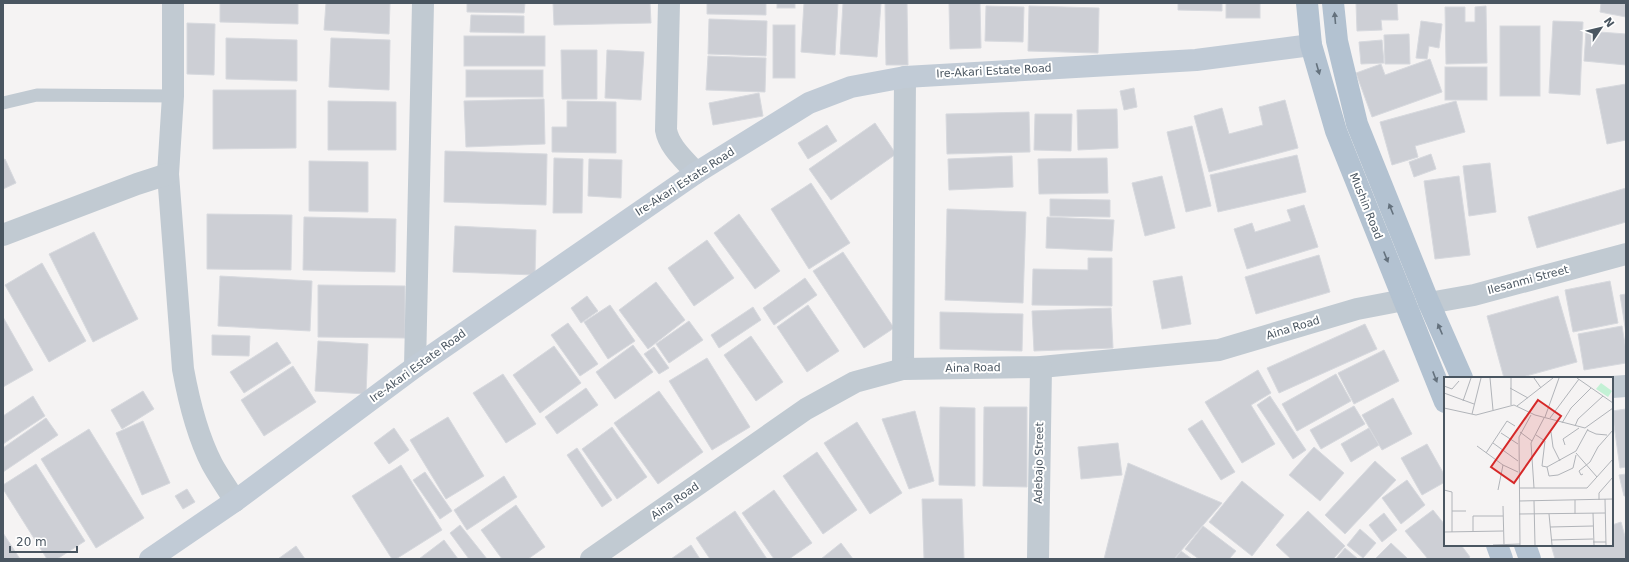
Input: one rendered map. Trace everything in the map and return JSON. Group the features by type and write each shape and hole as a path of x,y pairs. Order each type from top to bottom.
{"main road":[{"name":"Mushin Road","path":"1307,3 1311,45 1336,131 1444,400"},
{"name":"Mushin Road","path":"1333,3 1337,41 1357,124 1429,303 1462,377"},
{"path":"1497,546 1502,559"},
{"path":"1525,546 1530,559"}],"street":[{"path":"173,3 173,96 168,174 183,369 198,432 209,458 235,501"},
{"path":"415,367 423,3"},
{"path":"669,3 666,130 672,144 696,173"},
{"name":"Ire-Akari Estate Road","path":"150,559 235,501 415,367 696,173 809,103 851,87 905,77 1196,60 1311,45"},
{"path":"903,369 905,77"},
{"path":"3,235 137,184 168,174"},
{"name":"Ilesanmi Street","path":"1429,303 1474,295 1626,254"},
{"name":"Aina Road","path":"591,559 806,409 855,382 903,369 1041,367 1219,350 1357,309 1404,300"},
{"name":"Adebajo Street","path":"1038,559 1041,367"},
{"path":"1613,388 1626,386"}],"lane":[{"path":"3,103 37,95 173,96"}],"building":[{"path":"220,3 298,3 298,24 220,22"},
{"path":"326,3 390,3 389,34 324,30"},
{"path":"467,3 525,3 524,13 467,12"},
{"path":"553,3 650,3 651,23 554,25"},
{"path":"707,3 766,3 766,15 707,14"},
{"path":"777,3 795,3 795,8 777,8"},
{"path":"804,3 838,3 835,55 801,52"},
{"path":"843,3 881,3 877,57 840,54"},
{"path":"885,3 907,3 908,65 886,65"},
{"path":"949,3 980,3 981,48 950,49"},
{"path":"1178,3 1222,3 1222,11 1178,10"},
{"path":"1226,3 1260,3 1260,18 1226,18"},
{"path":"1356,3 1397,3 1398,20 1381,20 1382,30 1357,31"},
{"path":"1601,3 1626,3 1626,17 1600,12"},
{"path":"986,6 1024,7 1023,42 985,41"},
{"path":"1029,6 1099,8 1098,53 1028,51"},
{"path":"1486,6 1487,63 1446,64 1445,7 1465,7 1465,22 1475,22 1475,7"},
{"path":"471,15 524,16 524,33 470,32"},
{"path":"709,19 767,21 766,56 708,54"},
{"path":"1421,21 1442,24 1439,48 1429,46 1427,59 1416,58"},
{"path":"1553,21 1583,22 1580,95 1549,93"},
{"path":"187,23 215,24 214,75 187,74"},
{"path":"773,25 795,25 795,78 773,78"},
{"path":"1500,26 1540,26 1540,96 1500,96"},
{"path":"1586,31 1626,34 1626,65 1584,61"},
{"path":"1409,34 1410,64 1385,64 1384,35"},
{"path":"464,36 545,36 545,66 464,66"},
{"path":"226,38 297,40 297,81 226,79"},
{"path":"331,38 390,40 389,90 329,87"},
{"path":"1382,40 1384,63 1361,64 1359,42"},
{"path":"561,50 597,50 597,99 562,99"},
{"path":"607,50 644,52 641,100 605,98"},
{"path":"708,56 766,58 765,92 706,90"},
{"path":"1430,59 1442,92 1372,117 1356,73 1381,64 1385,75"},
{"path":"1445,67 1487,67 1487,100 1445,100"},
{"path":"466,70 543,70 543,97 466,97"},
{"path":"1626,84 1626,140 1607,144 1596,89"},
{"path":"1134,88 1137,107 1124,110 1120,91"},
{"path":"213,90 296,90 296,148 213,149"},
{"path":"759,93 763,116 713,125 709,103"},
{"path":"544,99 545,144 466,147 464,101"},
{"path":"1285,100 1298,148 1209,172 1194,116 1222,108 1229,134 1263,125 1259,107"},
{"path":"328,101 396,102 396,150 328,150"},
{"path":"567,101 616,102 616,153 552,152 552,127 567,127"},
{"path":"1456,101 1465,132 1415,146 1418,157 1392,165 1380,122"},
{"path":"1117,109 1118,148 1078,150 1077,110"},
{"path":"1029,112 1030,152 947,154 946,114"},
{"path":"1035,114 1072,114 1071,151 1034,150"},
{"path":"875,123 896,154 831,200 809,169"},
{"path":"827,125 837,141 808,159 798,143"},
{"path":"1192,126 1211,206 1186,212 1167,132"},
{"path":"445,151 547,154 546,205 444,202"},
{"path":"1431,154 1436,169 1414,177 1409,162"},
{"path":"1297,155 1306,192 1218,212 1210,175"},
{"path":"1012,156 1013,187 949,190 948,159"},
{"path":"554,158 583,159 582,213 553,213"},
{"path":"1107,158 1108,193 1039,194 1038,159"},
{"path":"5,159 16,183 3,189 3,160"},
{"path":"589,159 622,160 621,198 588,196"},
{"path":"309,161 368,162 368,212 309,211"},
{"path":"1490,163 1496,212 1469,216 1463,166"},
{"path":"1162,176 1175,228 1145,236 1132,183"},
{"path":"1459,176 1470,255 1435,259 1424,181"},
{"path":"811,183 850,243 809,269 771,209"},
{"path":"1626,188 1626,222 1537,248 1528,217"},
{"path":"1050,199 1110,200 1110,217 1050,216"},
{"path":"1304,205 1318,247 1247,269 1234,229 1252,223 1255,232 1291,221 1287,210"},
{"path":"947,209 1026,212 1023,303 945,300"},
{"path":"207,214 292,215 291,270 207,269"},
{"path":"739,214 780,271 755,289 714,233"},
{"path":"304,217 396,219 395,272 303,270"},
{"path":"1047,217 1114,220 1112,251 1046,248"},
{"path":"455,226 536,230 535,275 453,272"},
{"path":"94,232 138,319 93,342 49,254"},
{"path":"707,240 734,278 694,306 668,268"},
{"path":"843,252 894,328 864,348 813,271"},
{"path":"1319,255 1330,292 1256,314 1245,277"},
{"path":"1088,258 1112,258 1112,306 1032,305 1033,269 1088,270"},
{"path":"42,263 86,341 49,362 5,285"},
{"path":"220,276 312,281 310,331 218,326"},
{"path":"1182,276 1191,324 1162,329 1153,281"},
{"path":"805,278 817,295 774,325 763,308"},
{"path":"1610,281 1618,323 1573,332 1565,290"},
{"path":"656,282 685,320 648,349 619,310"},
{"path":"318,285 405,286 405,338 318,337"},
{"path":"1626,294 1626,333 1620,295"},
{"path":"587,296 598,311 581,323 571,308"},
{"path":"1558,296 1577,362 1523,377 1504,377 1487,316"},
{"path":"610,305 635,341 608,359 584,322"},
{"path":"808,305 839,351 807,372 777,327"},
{"path":"753,307 761,320 719,348 711,335"},
{"path":"1111,308 1113,348 1034,351 1032,311"},
{"path":"940,312 1023,314 1022,351 940,349"},
{"path":"3,317 33,370 3,387"},
{"path":"689,321 703,340 669,363 656,344"},
{"path":"568,323 598,364 580,376 551,335"},
{"path":"1365,324 1377,349 1279,393 1267,368"},
{"path":"1622,326 1626,350 1626,363 1584,370 1578,334"},
{"path":"212,335 250,336 249,356 212,355"},
{"path":"751,336 783,382 756,401 724,355"},
{"path":"318,341 368,344 366,394 315,391"},
{"path":"277,342 291,363 244,393 230,372"},
{"path":"633,345 653,372 615,399 596,372"},
{"path":"554,346 581,383 540,413 513,375"},
{"path":"654,347 669,368 659,374 644,354"},
{"path":"1384,350 1399,381 1354,404 1338,373"},
{"path":"707,358 750,427 712,450 669,381"},
{"path":"293,366 316,402 264,436 241,400"},
{"path":"1258,370 1271,393 1251,405 1275,444 1242,463 1205,402"},
{"path":"503,374 536,424 506,443 473,393"},
{"path":"1336,374 1351,401 1297,431 1282,404"},
{"path":"586,388 598,405 557,434 545,417"},
{"path":"143,391 154,409 122,429 111,410"},
{"path":"659,391 703,452 658,484 614,423"},
{"path":"33,396 45,416 3,444 3,416"},
{"path":"1270,396 1306,450 1293,459 1257,405"},
{"path":"1393,398 1412,434 1382,450 1362,415"},
{"path":"1354,406 1365,424 1321,449 1310,430"},
{"path":"940,407 975,408 975,486 939,485"},
{"path":"984,407 1027,407 1027,487 983,486"},
{"path":"1626,409 1626,467 1620,468 1613,411"},
{"path":"915,411 934,481 909,489 882,419"},
{"path":"448,417 484,476 446,499 410,440"},
{"path":"46,418 58,435 3,472 3,448"},
{"path":"1202,420 1235,472 1221,480 1188,429"},
{"path":"143,421 170,483 142,495 116,433"},
{"path":"857,422 902,493 870,514 824,443"},
{"path":"612,427 647,477 617,499 582,449"},
{"path":"394,428 409,450 389,464 374,443"},
{"path":"1369,428 1379,445 1351,462 1341,444"},
{"path":"89,429 144,518 96,548 41,459"},
{"path":"1118,443 1122,475 1081,479 1078,447"},
{"path":"1427,444 1444,474 1444,483 1422,495 1401,458"},
{"path":"1314,447 1344,473 1320,501 1289,475"},
{"path":"577,448 612,500 602,507 567,455"},
{"path":"817,452 857,510 823,534 783,476"},
{"path":"1375,461 1396,480 1345,534 1325,515"},
{"path":"1128,463 1222,503 1174,559 1104,559"},
{"path":"36,464 85,541 57,559 47,559 3,489 3,485"},
{"path":"401,465 442,530 396,559 392,559 352,496"},
{"path":"425,472 452,511 440,519 413,480"},
{"path":"1626,474 1626,496 1624,496 1619,475"},
{"path":"504,476 517,497 467,530 454,510"},
{"path":"1407,480 1425,505 1401,524 1382,498"},
{"path":"1242,481 1284,515 1252,556 1209,522"},
{"path":"187,489 195,502 183,509 175,496"},
{"path":"774,490 812,543 789,559 774,559 742,513"},
{"path":"922,499 962,499 964,559 924,559"},
{"path":"516,505 545,547 528,559 502,559 481,530"},
{"path":"1433,510 1444,524 1444,546 1462,546 1470,557 1468,559 1428,559 1405,531"},
{"path":"735,511 767,559 710,559 696,538"},
{"path":"1308,511 1345,546 1333,559 1291,559 1276,545"},
{"path":"1384,513 1397,530 1382,542 1369,525"},
{"path":"1621,522 1626,540 1626,559 1555,559 1551,546 1613,546 1613,525"},
{"path":"460,525 487,559 469,559 450,533"},
{"path":"1203,526 1236,551 1229,559 1199,559 1185,549"},
{"path":"1360,529 1376,543 1363,558 1347,545"},
{"path":"3,533 20,559 3,559"},
{"path":"444,540 458,559 419,559"},
{"path":"841,543 853,559 821,559"},
{"path":"1391,543 1408,559 1375,559"},
{"path":"691,545 700,559 671,559"},
{"path":"296,546 305,559 278,559"},
{"path":"1345,548 1358,559 1336,559"},
{"path":"1181,551 1192,559 1175,559"}]}
